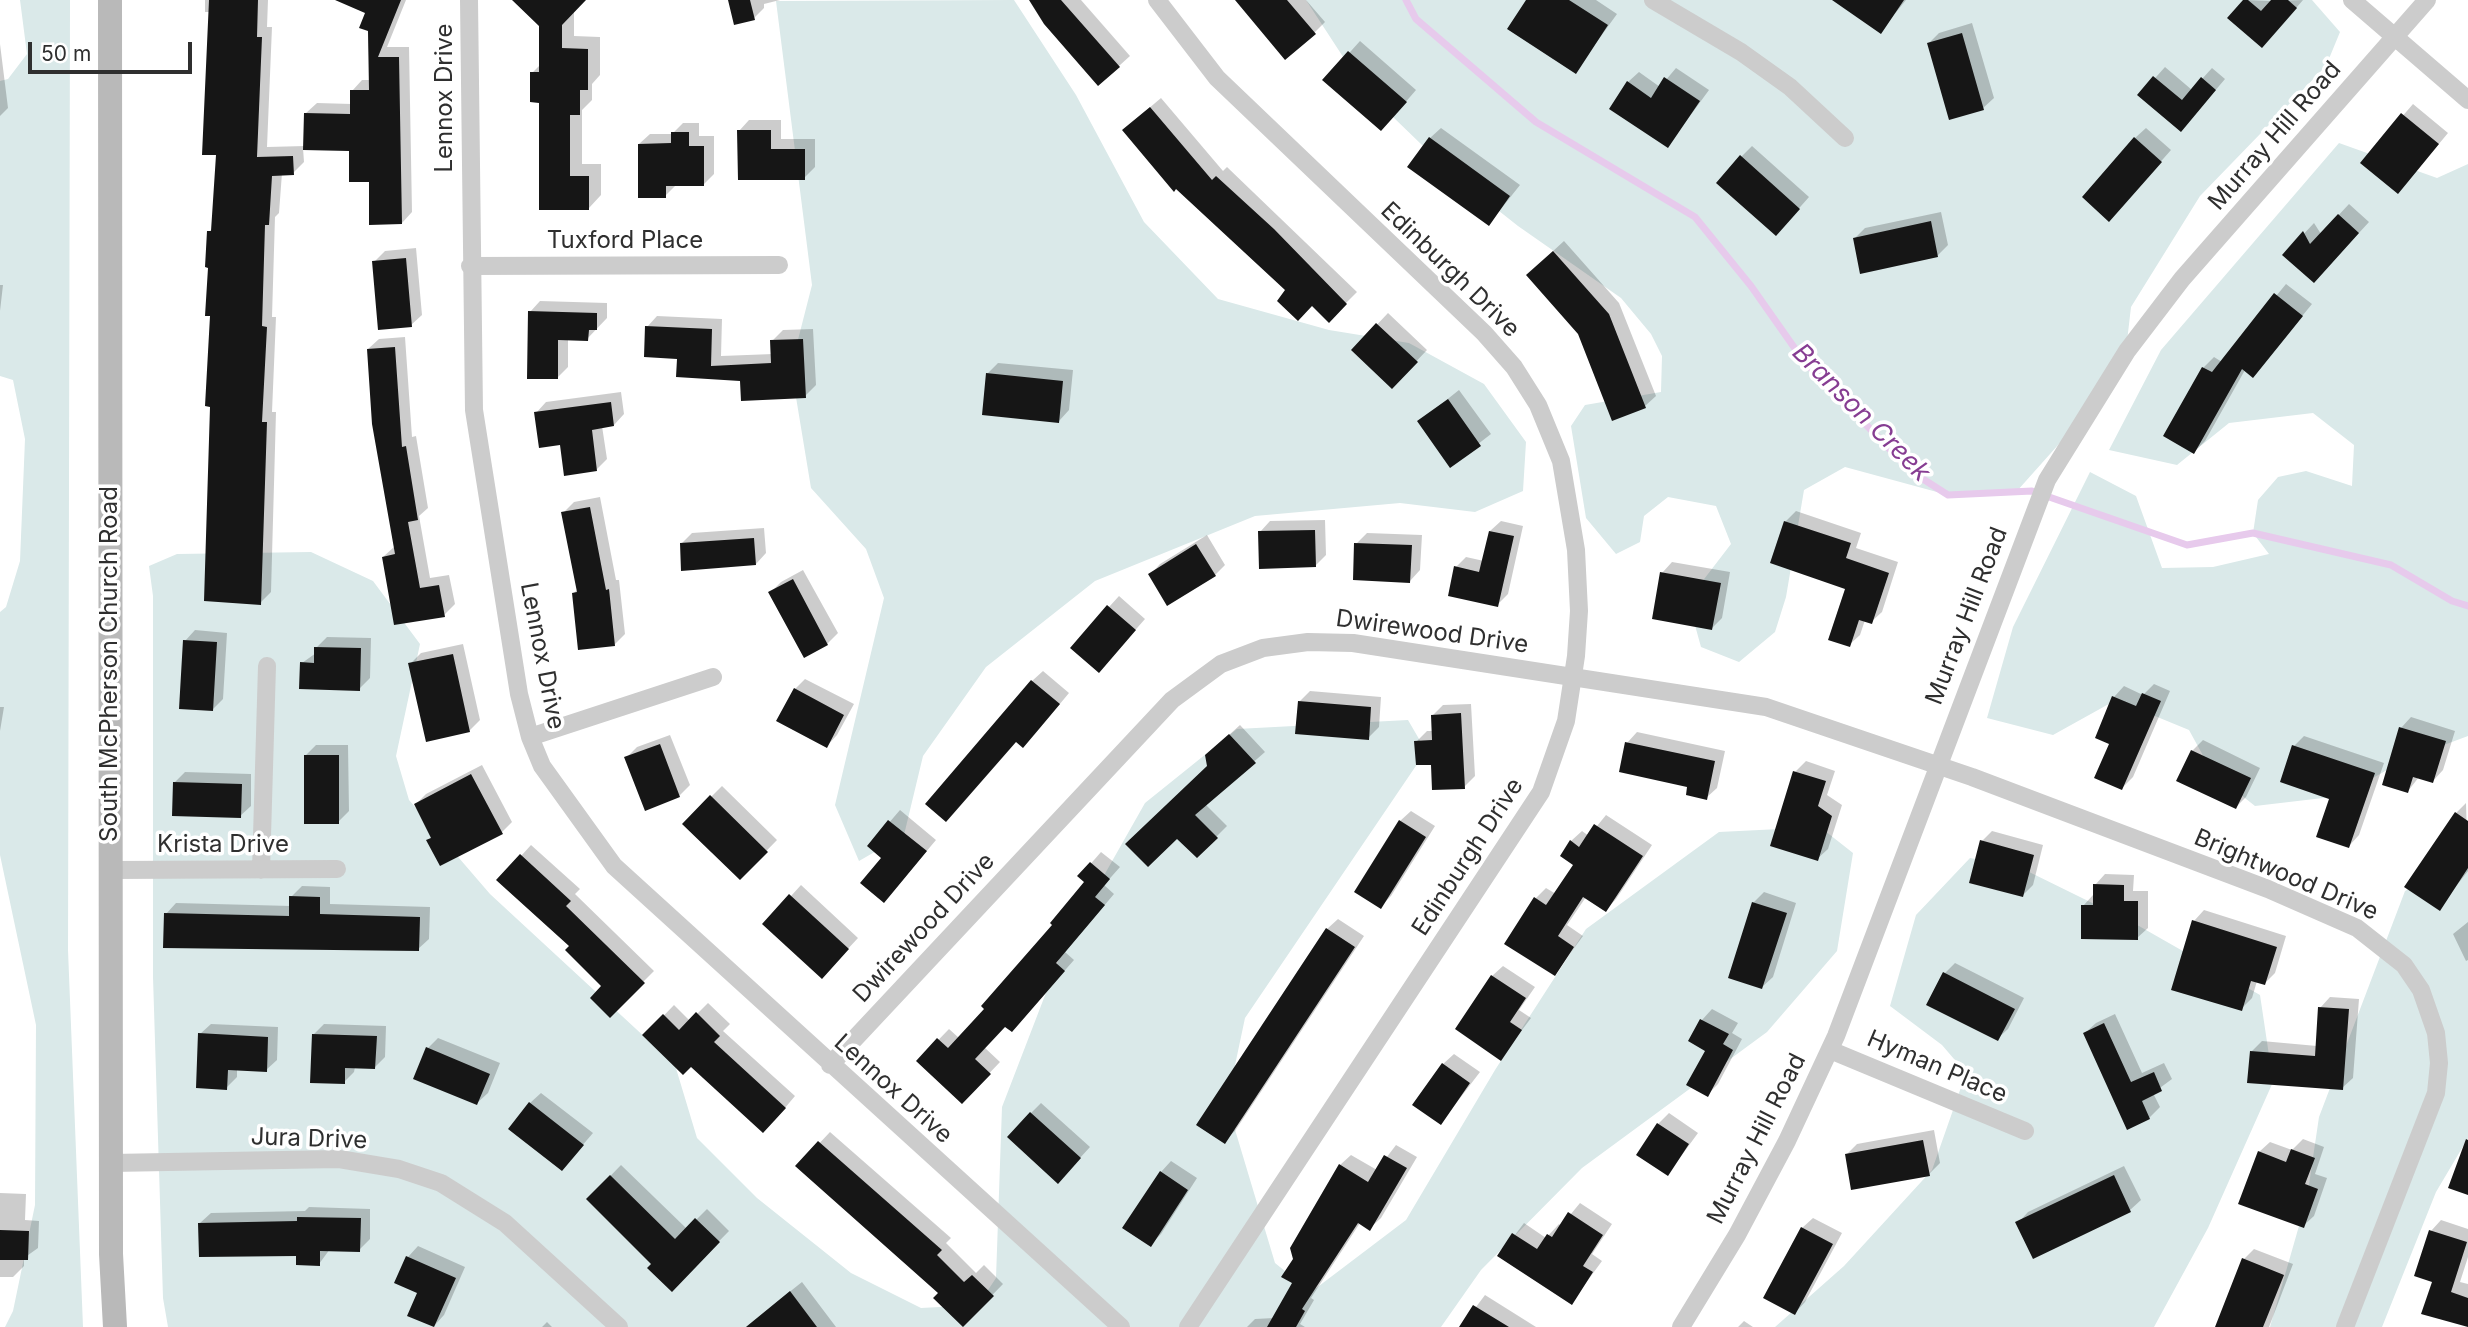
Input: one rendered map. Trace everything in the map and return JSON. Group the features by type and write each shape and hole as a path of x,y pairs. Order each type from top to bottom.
{"main road":[{"name":"South McPherson Church Road","path":"110,0 111,1163 115,1327"}],"street":[{"name":"Lennox Drive","path":"469,0 470,266 474,410 519,694 530,737 558,791 614,866 1121,1327"},
{"name":"Edinburgh Drive","path":"1157,0 1217,78 1484,333 1514,367 1538,405 1561,461 1570,505 1579,611 1574,677 1558,750 1526,818 1188,1327"},
{"path":"1653,0 1790,87 1845,138"},
{"path":"2352,0 2468,100"},
{"name":"Murray Hill Road","path":"1681,1327 1737,1235 1829,1049 2029,521 2047,480 2077,427 2127,351 2182,279 2427,0"},
{"name":"Tuxford Place","path":"470,266 779,265"},
{"name":"Dwirewood Drive","path":"830,1065 1172,700 1221,664 1263,648 1308,642 1353,642 1766,707 1937,765"},
{"path":"261,870 267,666"},
{"path":"530,737 713,677"},
{"name":"Brightwood Drive","path":"1937,765 2268,889 2357,928 2404,965 2421,990 2437,1033 2439,1063 2436,1093 2345,1327"},
{"name":"Krista Drive","path":"110,870 337,869"},
{"name":"Hyman Place","path":"1829,1049 2025,1131"},
{"name":"Jura Drive","path":"111,1163 339,1159 398,1169 431,1179 468,1197 505,1223 619,1327"}],"shaded area":[{"path":"20,0 70,0 68,950 83,1327 5,1327 13,1311 35,1205 36,1025 0,855 0,612 6,607 20,561 25,439 13,380 0,376 0,81 8,79 27,54"},
{"path":"1014,0 1076,95 1144,222 1218,299 1329,330 1409,343 1484,384 1526,442 1523,491 1475,512 1400,503 1255,516 1095,581 986,667 923,756 904,835 859,861 835,805 884,598 866,549 811,488 791,367 812,285 776,1"},
{"path":"1306,0 2312,0 2340,32 2326,66 2200,196 2131,307 2126,350 2108,389 2017,491 1948,495 1845,467 1804,490 1786,597 1775,632 1739,662 1701,647 1688,600 1731,544 1716,506 1668,497 1644,516 1640,542 1616,554 1586,518 1571,426 1585,405 1661,392 1662,356 1651,334 1621,298 1518,226 1451,173 1364,89"},
{"path":"2339,143 2437,178 2468,164 2468,736 2409,758 2340,796 2255,806 2212,772 2189,730 2116,700 2053,735 1987,718 2013,627 2090,472 2136,496 2162,568 2213,567 2269,554 2253,533 2258,500 2278,477 2306,471 2352,486 2354,445 2313,413 2229,423 2177,465 2109,450 2161,350"},
{"path":"311,552 373,581 420,644 396,756 409,800 490,894 675,1065 697,1138 757,1198 851,1273 921,1308 978,1305 996,1278 1002,1107 1064,946 1145,803 1237,729 1408,720 1426,751 1245,1018 1227,1103 1275,1263 1311,1292 1406,1220 1495,1070 1586,929 1719,832 1820,827 1853,853 1837,951 1767,1032 1582,1168 1481,1270 1441,1327 168,1327 163,1298 153,977 153,596 149,566 177,554"},
{"path":"2468,854 2468,1138 2436,1192 2382,1327 2270,1327 2307,1198 2319,1117 2405,891"},
{"path":"1970,858 2019,867 2139,926 2260,995 2273,1082 2208,1228 2154,1327 1775,1327 1844,1266 1932,1170 1966,1073 1942,1045 1890,1006 1916,915"}],"building":[{"path":"209,0 258,0 257,37 262,37 257,157 293,156 294,175 272,176 269,225 265,225 262,326 267,327 262,422 267,422 261,605 204,601 210,407 205,406 210,316 205,316 208,268 205,267 207,231 211,231 216,155 202,155"},
{"path":"335,0 401,0 378,57 399,57 402,224 369,225 369,182 349,182 349,151 303,150 304,113 350,114 350,90 369,90 368,31 359,28 365,13"},
{"path":"512,0 586,0 562,25 562,48 588,49 588,90 580,90 580,115 570,115 570,176 589,176 589,210 539,210 539,103 530,102 530,72 539,72 539,26"},
{"path":"728,0 750,0 755,20 734,25"},
{"path":"1029,0 1061,0 1120,67 1098,86 1044,24"},
{"path":"1235,0 1287,0 1316,34 1285,60"},
{"path":"1526,0 1569,0 1608,25 1576,74 1507,29"},
{"path":"1832,0 1904,0 1881,34"},
{"path":"2243,0 2248,0 2261,11 2271,0 2288,0 2297,8 2262,48 2227,18"},
{"path":"1962,33 1984,110 1949,120 1927,43"},
{"path":"1348,51 1407,102 1381,131 1322,80"},
{"path":"2153,76 2182,100 2201,77 2216,90 2181,132 2137,95"},
{"path":"1664,77 1700,101 1668,148 1609,109 1627,81 1651,98"},
{"path":"1150,107 1212,180 1216,176 1274,229 1347,304 1329,323 1312,306 1298,321 1277,301 1285,290 1176,189 1174,192 1122,130"},
{"path":"2401,113 2439,144 2398,194 2360,163"},
{"path":"737,130 771,130 771,149 805,149 805,180 738,180"},
{"path":"671,132 689,132 689,146 704,146 704,186 666,186 666,198 638,198 638,144 671,143"},
{"path":"1429,137 1510,196 1489,226 1407,167"},
{"path":"2134,137 2162,162 2109,222 2082,197"},
{"path":"1740,155 1800,209 1776,236 1716,183"},
{"path":"2338,214 2359,233 2314,283 2282,255 2303,231 2310,244"},
{"path":"1931,221 1938,257 1860,274 1853,238"},
{"path":"1553,251 1609,314 1646,408 1612,421 1578,334 1526,275"},
{"path":"406,258 412,327 378,330 372,261"},
{"path":"2274,293 2303,316 2253,378 2242,369 2194,454 2163,436 2202,367 2212,372"},
{"path":"528,311 597,313 597,330 589,330 588,341 558,340 558,379 527,379"},
{"path":"1376,323 1418,362 1392,389 1351,350"},
{"path":"645,326 712,329 711,366 771,363 770,340 803,339 806,398 741,401 740,381 676,377 677,359 644,357"},
{"path":"395,347 402,447 406,446 418,520 408,522 420,588 439,585 445,617 394,625 382,557 395,554 372,424 367,349"},
{"path":"986,373 1063,381 1059,423 982,415"},
{"path":"1448,399 1481,446 1450,468 1417,421"},
{"path":"611,402 614,426 592,430 597,471 564,476 560,445 539,448 534,412"},
{"path":"590,507 606,590 609,589 615,646 578,650 572,593 577,592 561,512"},
{"path":"1784,521 1851,543 1846,558 1889,573 1872,624 1859,620 1850,647 1828,640 1845,589 1770,563"},
{"path":"1315,530 1316,567 1259,569 1258,531"},
{"path":"1489,531 1514,536 1498,607 1448,596 1454,566 1479,572"},
{"path":"754,538 756,565 681,571 680,543"},
{"path":"1354,543 1412,545 1410,583 1353,580"},
{"path":"1196,544 1216,576 1167,606 1148,574"},
{"path":"1660,572 1721,583 1712,630 1652,619"},
{"path":"793,579 828,645 804,658 768,592"},
{"path":"1107,605 1136,630 1099,673 1070,648"},
{"path":"183,640 217,642 213,711 179,709"},
{"path":"314,647 361,648 360,691 299,689 300,662 314,663"},
{"path":"453,654 470,732 426,742 408,663"},
{"path":"1031,680 1060,704 1023,748 1016,742 946,822 925,804"},
{"path":"794,688 844,715 827,748 776,721"},
{"path":"2142,693 2161,701 2122,790 2094,778 2109,744 2095,738 2112,696 2136,706"},
{"path":"1298,701 1371,707 1369,740 1295,734"},
{"path":"1461,713 1465,789 1432,790 1431,765 1416,765 1414,741 1432,740 1431,715"},
{"path":"2399,727 2446,741 2433,783 2413,777 2408,793 2382,785"},
{"path":"1229,734 1256,763 1195,815 1218,838 1197,858 1177,839 1148,867 1125,844 1207,766 1205,755"},
{"path":"1625,742 1715,761 1707,800 1686,795 1687,787 1619,772"},
{"path":"660,744 680,797 645,811 624,757"},
{"path":"2292,745 2375,773 2349,848 2316,837 2329,799 2280,782"},
{"path":"2191,750 2251,778 2236,809 2176,781"},
{"path":"304,755 339,755 339,824 304,824"},
{"path":"1793,771 1826,781 1818,806 1832,816 1818,861 1770,846"},
{"path":"471,774 503,834 440,866 426,840 431,838 414,804"},
{"path":"173,782 242,784 241,818 172,816"},
{"path":"710,795 768,852 740,880 682,824"},
{"path":"2455,812 2468,821 2468,868 2440,911 2404,887"},
{"path":"888,820 927,851 884,903 860,883 881,858 867,846"},
{"path":"1399,820 1426,837 1381,909 1354,892"},
{"path":"1594,824 1643,856 1606,912 1583,897 1558,936 1574,947 1555,976 1504,944 1534,897 1546,905 1573,865 1560,856 1570,840 1579,847"},
{"path":"1980,840 2034,855 2023,897 1969,883"},
{"path":"520,854 571,901 566,906 645,983 610,1018 590,998 601,986 565,950 569,946 496,880"},
{"path":"1090,862 1110,879 1095,897 1105,905 1056,963 1065,971 1012,1032 1005,1027 975,1059 991,1074 962,1104 916,1061 937,1038 948,1048 984,1009 981,1006 1052,925 1050,923 1084,882 1077,876"},
{"path":"2093,884 2124,885 2124,901 2138,901 2138,940 2081,939 2081,905 2093,905"},
{"path":"789,894 849,949 822,979 762,924"},
{"path":"289,896 320,897 320,914 420,917 419,951 163,948 164,913 289,916"},
{"path":"1752,902 1787,913 1762,989 1728,978"},
{"path":"2192,920 2277,947 2265,985 2251,981 2242,1011 2171,990"},
{"path":"1326,928 1355,947 1225,1144 1196,1125"},
{"path":"1943,972 2015,1009 1998,1041 1926,1005"},
{"path":"1491,975 1526,998 1510,1022 1522,1030 1501,1061 1455,1029"},
{"path":"2318,1007 2349,1009 2343,1090 2247,1083 2250,1051 2315,1056"},
{"path":"696,1012 720,1036 714,1042 786,1108 763,1133 691,1067 683,1075 642,1035 663,1014 679,1030"},
{"path":"1700,1019 1729,1034 1723,1044 1733,1050 1708,1097 1686,1085 1705,1051 1688,1041"},
{"path":"2104,1023 2131,1082 2154,1072 2162,1091 2142,1101 2150,1119 2127,1130 2083,1033"},
{"path":"198,1033 268,1037 267,1072 228,1070 227,1090 196,1088"},
{"path":"312,1034 377,1036 375,1069 345,1068 345,1084 310,1083"},
{"path":"426,1047 490,1074 477,1105 413,1079"},
{"path":"1442,1063 1470,1083 1441,1125 1412,1105"},
{"path":"529,1102 584,1145 562,1171 508,1129"},
{"path":"1030,1112 1081,1158 1058,1184 1007,1137"},
{"path":"1657,1123 1689,1144 1668,1176 1636,1155"},
{"path":"2466,1139 2468,1140 2468,1195 2448,1188"},
{"path":"1923,1140 1930,1176 1851,1190 1845,1154"},
{"path":"818,1141 942,1250 937,1255 964,1282 972,1275 994,1296 963,1327 933,1298 938,1293 795,1166"},
{"path":"2291,1149 2315,1158 2305,1184 2318,1189 2304,1228 2238,1204 2258,1151 2286,1162"},
{"path":"1384,1155 1407,1168 1370,1231 1358,1223 1302,1309 1305,1311 1296,1327 1267,1327 1292,1283 1281,1277 1293,1259 1290,1248 1339,1164 1368,1182"},
{"path":"1160,1171 1188,1190 1151,1247 1122,1228"},
{"path":"610,1175 675,1239 695,1218 720,1242 672,1292 647,1268 651,1264 586,1199"},
{"path":"2114,1175 2131,1212 2033,1259 2015,1222"},
{"path":"1568,1212 1603,1235 1583,1266 1593,1272 1572,1305 1497,1256 1512,1233 1537,1249 1547,1234 1552,1237"},
{"path":"297,1217 361,1218 360,1252 320,1251 320,1266 296,1265 296,1256 199,1257 198,1223 297,1221"},
{"path":"1801,1227 1833,1244 1795,1315 1763,1298"},
{"path":"0,1230 29,1231 28,1260 0,1260"},
{"path":"2429,1230 2467,1242 2451,1292 2468,1298 2468,1327 2421,1314 2432,1282 2414,1276"},
{"path":"406,1256 456,1278 434,1327 407,1316 417,1293 394,1283"},
{"path":"2242,1258 2284,1275 2263,1327 2215,1327"},
{"path":"790,1291 817,1327 746,1327"},
{"path":"1473,1305 1509,1327 1459,1327"}],"waterway":[{"name":"Branson Creek","path":"1406,0 1416,19 1536,122 1695,217 1751,286 1803,360 1912,472 1948,495 2032,491 2187,545 2253,533 2391,565 2452,601 2468,606"}]}
